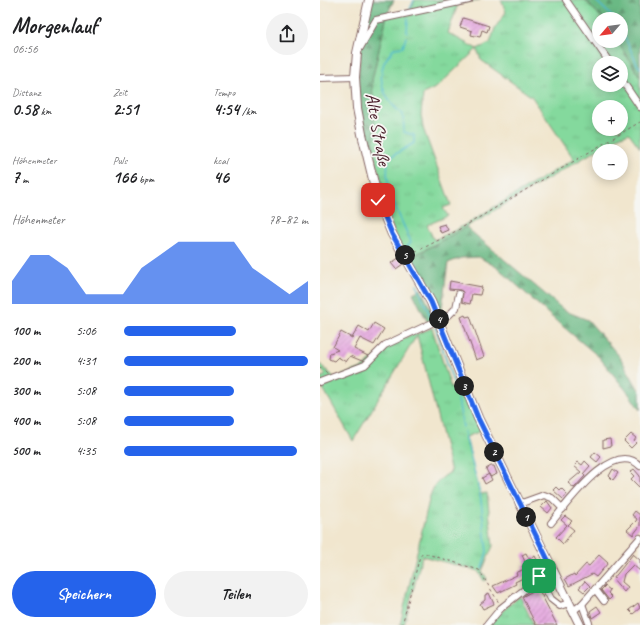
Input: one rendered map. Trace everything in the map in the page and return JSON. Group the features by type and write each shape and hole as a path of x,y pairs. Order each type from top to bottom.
{"main road":[{"name":"Alte Straße","path":"369,0 358,53 356,77 357,108 371,177 385,217 424,287 440,320 469,398 519,504 573,611 582,623"}],"street":[{"name":"Alte Straße","path":"358,53 376,20 467,0"},
{"path":"566,0 605,56"},
{"path":"320,78 356,77"},
{"path":"628,89 640,107"},
{"path":"320,382 365,365 385,344 449,315 456,308 459,294"},
{"path":"551,523 606,464 622,459 632,460 640,466"},
{"path":"519,504 544,494 552,498 563,509"},
{"path":"573,611 582,604 640,538"},
{"path":"487,625 501,608 539,576 552,568"},
{"path":"539,576 552,599 560,606 569,603"},
{"path":"595,589 604,601"},
{"path":"582,604 582,623"}],"path":[{"path":"406,257 458,230 640,122"},
{"path":"320,367 331,378"},
{"path":"402,625 420,556 424,553 479,570 501,608"}],"green space":[{"path":"371,0 394,0 387,15 372,80 375,133 373,145 367,145 360,104 358,79 361,49"},
{"path":"415,0 480,0 458,4 448,33 477,49 490,43 495,28 506,12 501,0 585,0 596,12 592,12 592,48 621,48 627,56 592,56 592,92 628,92 628,58 640,77 640,148 628,133 628,100 592,100 592,136 622,136 607,144 592,144 592,153 466,227 405,260 387,213 387,202 373,150 372,80 387,15 411,10","holes":["477,49 481,60 532,97 574,159 456,230 434,240 427,225 448,216 443,208 451,205 423,128 421,115 423,94 437,87"]},
{"path":"585,0 640,0 640,77 621,48 628,48 628,12 596,12"},
{"path":"466,227 565,311 588,320 620,357 640,392 640,410 599,357 554,319 498,268 479,257 461,258 448,263 441,315 410,258"},
{"path":"421,289 436,320 428,323 413,293"},
{"path":"432,328 451,388 462,388 481,431 466,437 480,494 487,493 493,546 482,571 487,579 484,581 478,571 422,556 404,625 400,625 430,496 433,488 438,482 451,472 417,335 353,441 320,383 320,378 326,375 320,369 320,364 335,378 362,368 389,345 415,333 417,334"},
{"path":"520,596 534,625 489,625 492,620"}],"building":[{"path":"463,18 489,26 487,32 482,30 480,37 471,35 472,31 460,27"},
{"path":"445,224 448,230 441,233 438,226"},
{"path":"399,258 403,264 396,269 391,263"},
{"path":"450,281 482,287 480,295 472,294 470,304 462,302 463,292 460,290 449,289"},
{"path":"465,315 466,317 470,316 484,357 476,360 461,317"},
{"path":"374,323 384,329 374,345 360,338 354,349 368,356 362,361 350,356 346,362 338,357 334,361 329,359 330,353 338,350 333,347 341,332 352,338 359,326 369,332"},
{"path":"631,434 636,438 634,441 636,443 631,448 624,441"},
{"path":"610,439 611,446 603,448 603,440"},
{"path":"595,452 601,457 597,462 591,457"},
{"path":"585,461 590,466 583,474 585,476 574,488 568,483 581,472 574,466 578,462 582,465"},
{"path":"494,466 497,474 490,477 486,469"},
{"path":"613,469 618,473 613,480 609,476"},
{"path":"634,469 640,476 640,488 631,479 634,476 630,472"},
{"path":"489,474 492,480 485,484 482,478"},
{"path":"556,487 559,490 561,488 567,494 563,499 553,490"},
{"path":"547,501 552,508 548,513 541,507"},
{"path":"635,511 640,515 640,526 633,535 627,530 637,519 632,515"},
{"path":"565,516 572,521 568,525 574,530 563,544 556,537 567,525 561,520"},
{"path":"526,553 529,559 535,556 538,562 528,567 529,570 525,572 527,576 515,582 516,584 498,593 493,586 517,575 516,573 524,569 522,566 526,564 522,555"},
{"path":"633,554 640,560 640,571 633,565 624,574 622,582 628,587 624,592 613,579"},
{"path":"599,555 608,563 596,577 592,574 569,586 565,579 574,574 575,576 586,564 589,566"},
{"path":"585,581 590,586 584,592 579,588"},
{"path":"605,586 610,590 608,593 612,597 609,600 601,590"},
{"path":"538,588 557,625 536,625 522,597"},
{"path":"489,593 494,604 483,609 480,604 485,600 485,595"},
{"path":"638,603 640,608 633,614 629,610"},
{"path":"597,606 601,612 592,618 590,611"}],"waterway":[{"path":"410,9 414,0"},
{"path":"595,0 608,12"},
{"path":"407,32 408,18"},
{"path":"406,37 403,47 394,48 386,59 381,78 384,92 392,104 403,114 404,132 414,135 414,143 389,158 387,168 393,201 411,242 406,248 408,251"},
{"path":"628,44 640,68"},
{"path":"416,263 420,270"},
{"path":"417,285 432,320"},
{"path":"436,328 457,394 463,427"},
{"path":"464,431 480,493 487,552 482,568"}],"route":[{"path":"378,200 392,234 424,287 440,320 459,374 478,418 552,568 546,570 539,576"}]}
